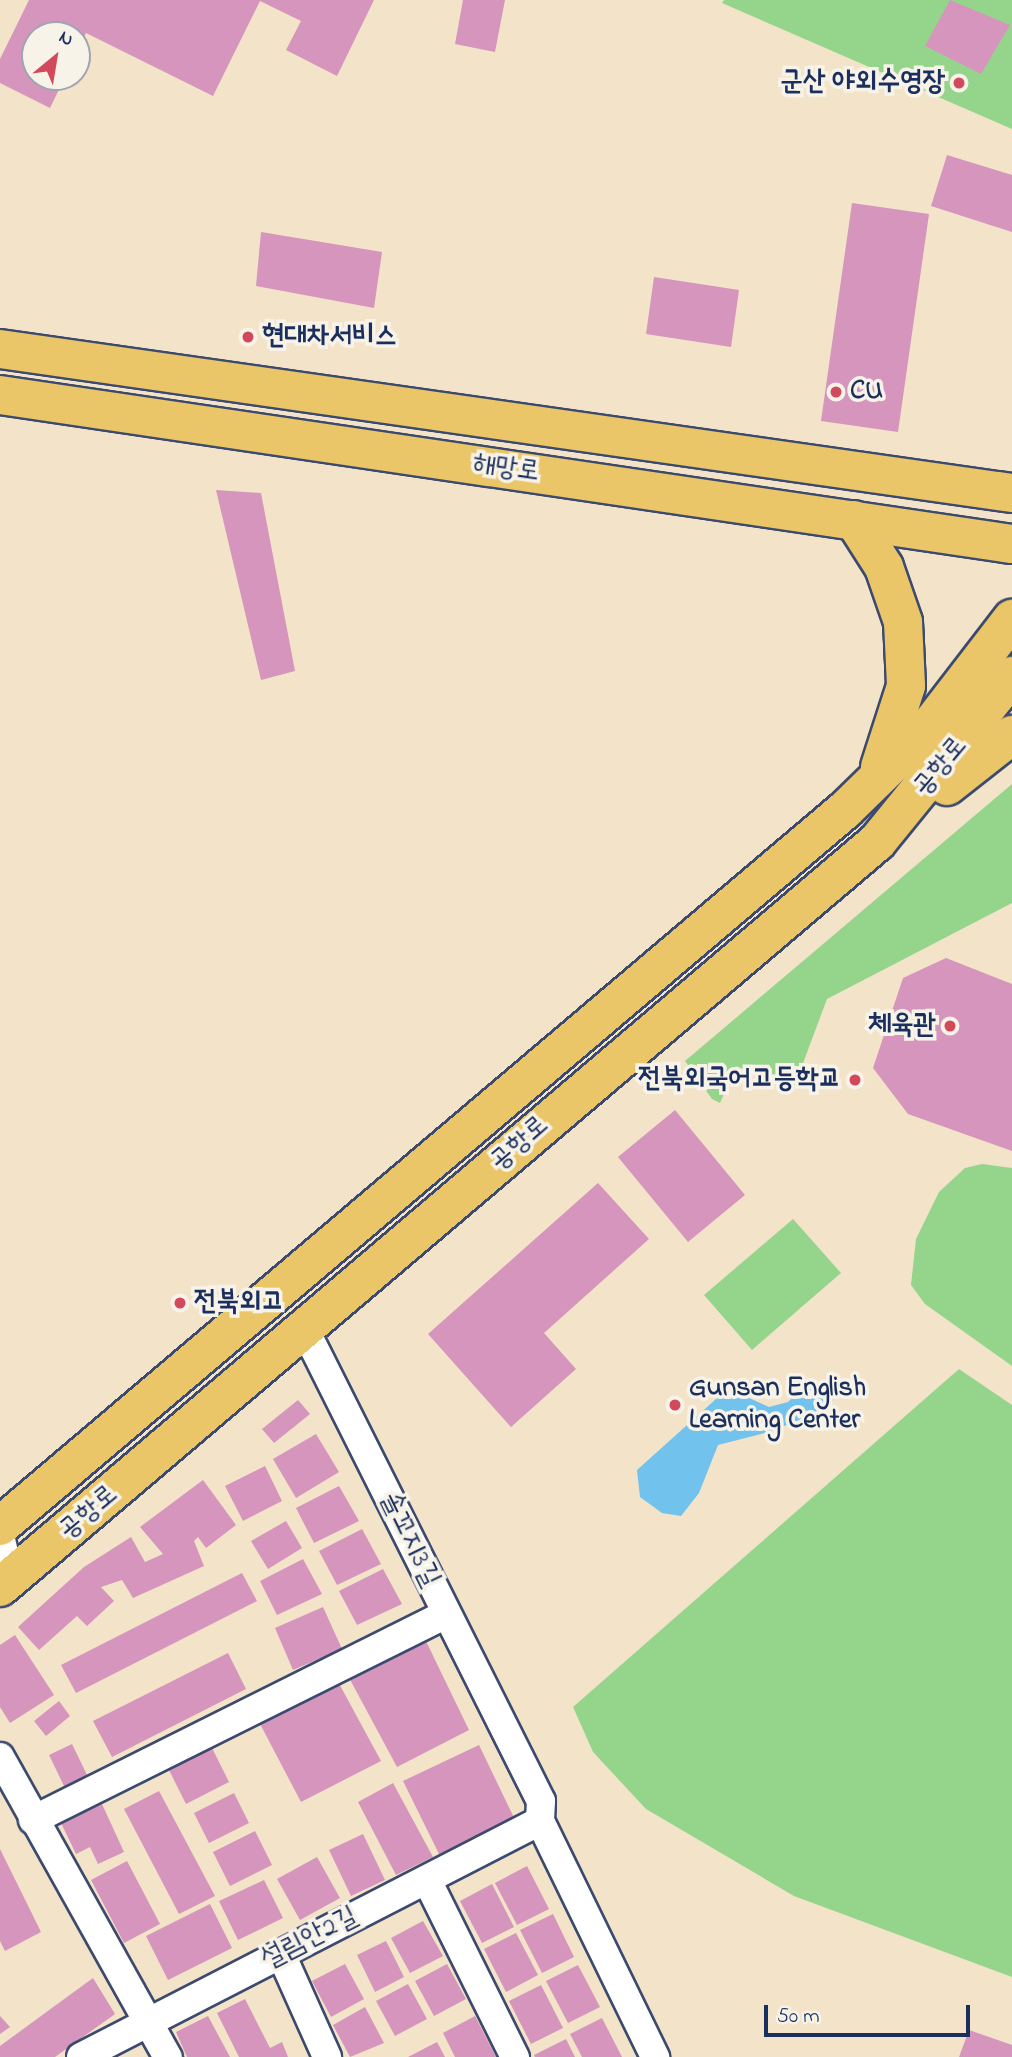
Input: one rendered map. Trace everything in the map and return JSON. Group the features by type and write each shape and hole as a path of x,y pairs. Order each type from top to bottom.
{"main road":[{"name":"해망로","path":"0,349 1012,493"},
{"name":"해망로","path":"0,395 1012,544"},
{"path":"854,520 897,600 906,648 898,725 874,782"},
{"name":"공항로","path":"0,1526 874,782 925,732 1012,619"},
{"name":"공항로","path":"5,1583 877,842 1012,676"},
{"path":"877,842 1012,735"}],"street":[{"name":"솔꼬지3길","path":"305,1330 541,1801 540,1821 655,2057"},
{"path":"0,1535 5,1583"},
{"path":"33,1820 446,1614"},
{"path":"0,1757 33,1820 152,2019 168,2057"},
{"name":"설림안2길","path":"81,2057 540,1821"},
{"path":"426,1880 515,2057"},
{"path":"281,1954 327,2057"}],"green space":[{"name":"군산 야외수영장","path":"724,0 1012,0 1012,129 722,3"},
{"path":"1012,784 1012,903 827,999 793,1090 736,1066 720,1103 712,1099 685,1061"},
{"path":"982,1164 1012,1168 1012,1366 925,1304 911,1285 916,1239 939,1192 965,1168"},
{"path":"793,1219 841,1273 752,1350 704,1295"},
{"path":"959,1369 1012,1405 1012,1977 794,1896 646,1809 593,1752 573,1707"}],"water":[{"path":"807,1383 834,1385 833,1401 822,1411 769,1432 718,1445 699,1493 681,1516 662,1513 640,1497 637,1470 716,1399 736,1392 769,1407 788,1402"}],"building":[{"path":"29,0 374,0 337,76 286,50 301,21 260,1 213,96 91,35 91,21 21,21 21,91 58,91 50,108 0,83 0,59"},
{"path":"463,0 505,0 495,52 455,44"},
{"path":"950,0 1010,25 981,74 925,46"},
{"path":"947,155 1012,175 1012,232 931,206"},
{"path":"852,203 929,214 898,432 821,421"},
{"path":"261,232 382,252 374,308 256,286"},
{"path":"654,277 739,290 731,347 646,334"},
{"path":"216,490 261,493 295,671 261,680"},
{"name":"체육관","path":"946,958 1012,984 1012,1151 908,1114 873,1068 903,978"},
{"path":"675,1110 745,1195 688,1242 618,1157"},
{"path":"598,1183 649,1239 544,1333 576,1369 511,1427 428,1334"},
{"path":"298,1400 310,1414 274,1443 262,1429"},
{"path":"316,1434 339,1472 296,1498 273,1459"},
{"path":"265,1466 282,1501 243,1521 225,1486"},
{"path":"203,1480 236,1525 206,1548 198,1537 194,1541 204,1566 133,1598 122,1580 101,1587 114,1601 87,1626 77,1616 39,1650 18,1627 84,1567 131,1537 145,1562 163,1554 140,1527"},
{"path":"339,1486 359,1521 314,1543 296,1508"},
{"path":"286,1521 302,1548 268,1569 251,1541"},
{"path":"362,1529 381,1564 337,1585 319,1551"},
{"path":"303,1559 322,1594 277,1615 260,1581"},
{"path":"383,1569 402,1604 357,1625 339,1591"},
{"path":"242,1573 257,1601 76,1693 61,1665"},
{"path":"323,1607 342,1649 293,1670 275,1628"},
{"path":"15,1635 54,1695 10,1723 0,1707 0,1645"},
{"path":"423,1635 469,1730 397,1767 347,1674"},
{"path":"228,1653 246,1689 112,1757 93,1721"},
{"path":"336,1678 381,1761 301,1802 258,1720"},
{"path":"59,1701 70,1716 46,1736 34,1721"},
{"path":"72,1744 88,1777 65,1788 49,1755"},
{"path":"210,1744 229,1782 186,1804 167,1766"},
{"path":"479,1745 517,1824 442,1860 403,1781"},
{"path":"393,1783 433,1857 396,1875 358,1802"},
{"path":"159,1791 215,1896 179,1914 124,1809"},
{"path":"234,1793 249,1823 209,1843 194,1813"},
{"path":"102,1804 124,1852 98,1864 90,1847 76,1854 61,1823"},
{"path":"255,1831 272,1865 230,1886 213,1852"},
{"path":"363,1834 385,1880 351,1896 329,1850"},
{"path":"0,1849 41,1932 5,1951 0,1941"},
{"path":"317,1857 340,1898 300,1920 277,1879"},
{"path":"127,1861 160,1924 124,1943 91,1880"},
{"path":"527,1866 549,1909 517,1925 495,1883"},
{"path":"264,1880 283,1918 238,1940 219,1901"},
{"path":"492,1884 514,1927 482,1943 460,1901"},
{"path":"210,1904 232,1948 168,1980 146,1936"},
{"path":"553,1914 574,1957 542,1973 520,1930"},
{"path":"423,1921 443,1956 410,1973 391,1938"},
{"path":"516,1933 538,1975 506,1992 484,1949"},
{"path":"386,1941 404,1977 375,1992 357,1955"},
{"path":"345,1964 364,1999 331,2017 312,1981"},
{"path":"447,1964 466,1999 434,2016 415,1981"},
{"path":"578,1965 600,2007 568,2023 546,1981"},
{"path":"93,1978 115,2014 55,2057 0,2057 0,2046"},
{"path":"408,1984 427,2019 395,2036 376,2001"},
{"path":"541,1985 563,2028 531,2044 509,2001"},
{"path":"245,1999 270,2048 282,2042 288,2057 239,2057 217,2013"},
{"path":"365,2007 384,2043 350,2057 333,2025"},
{"path":"0,2016 10,2027 0,2034"},
{"path":"208,2016 230,2057 187,2057 176,2032"},
{"path":"475,2016 496,2057 455,2057 443,2033"},
{"path":"602,2018 622,2057 582,2057 570,2034"},
{"path":"969,2030 1012,2045 1012,2057 959,2057"},
{"path":"566,2039 575,2057 535,2057 534,2055"},
{"path":"437,2042 445,2057 408,2057"}],"place":[{"name":"군산 야외수영장","path":"959,83"},
{"name":"현대차서비스","path":"248,337"},
{"name":"CU","path":"836,392"},
{"name":"체육관","path":"950,1026"},
{"name":"전북외국어고등학교","path":"855,1080"},
{"name":"전북외고","path":"180,1303"},
{"name":"Gunsan English Learning Center","path":"675,1405"}]}
